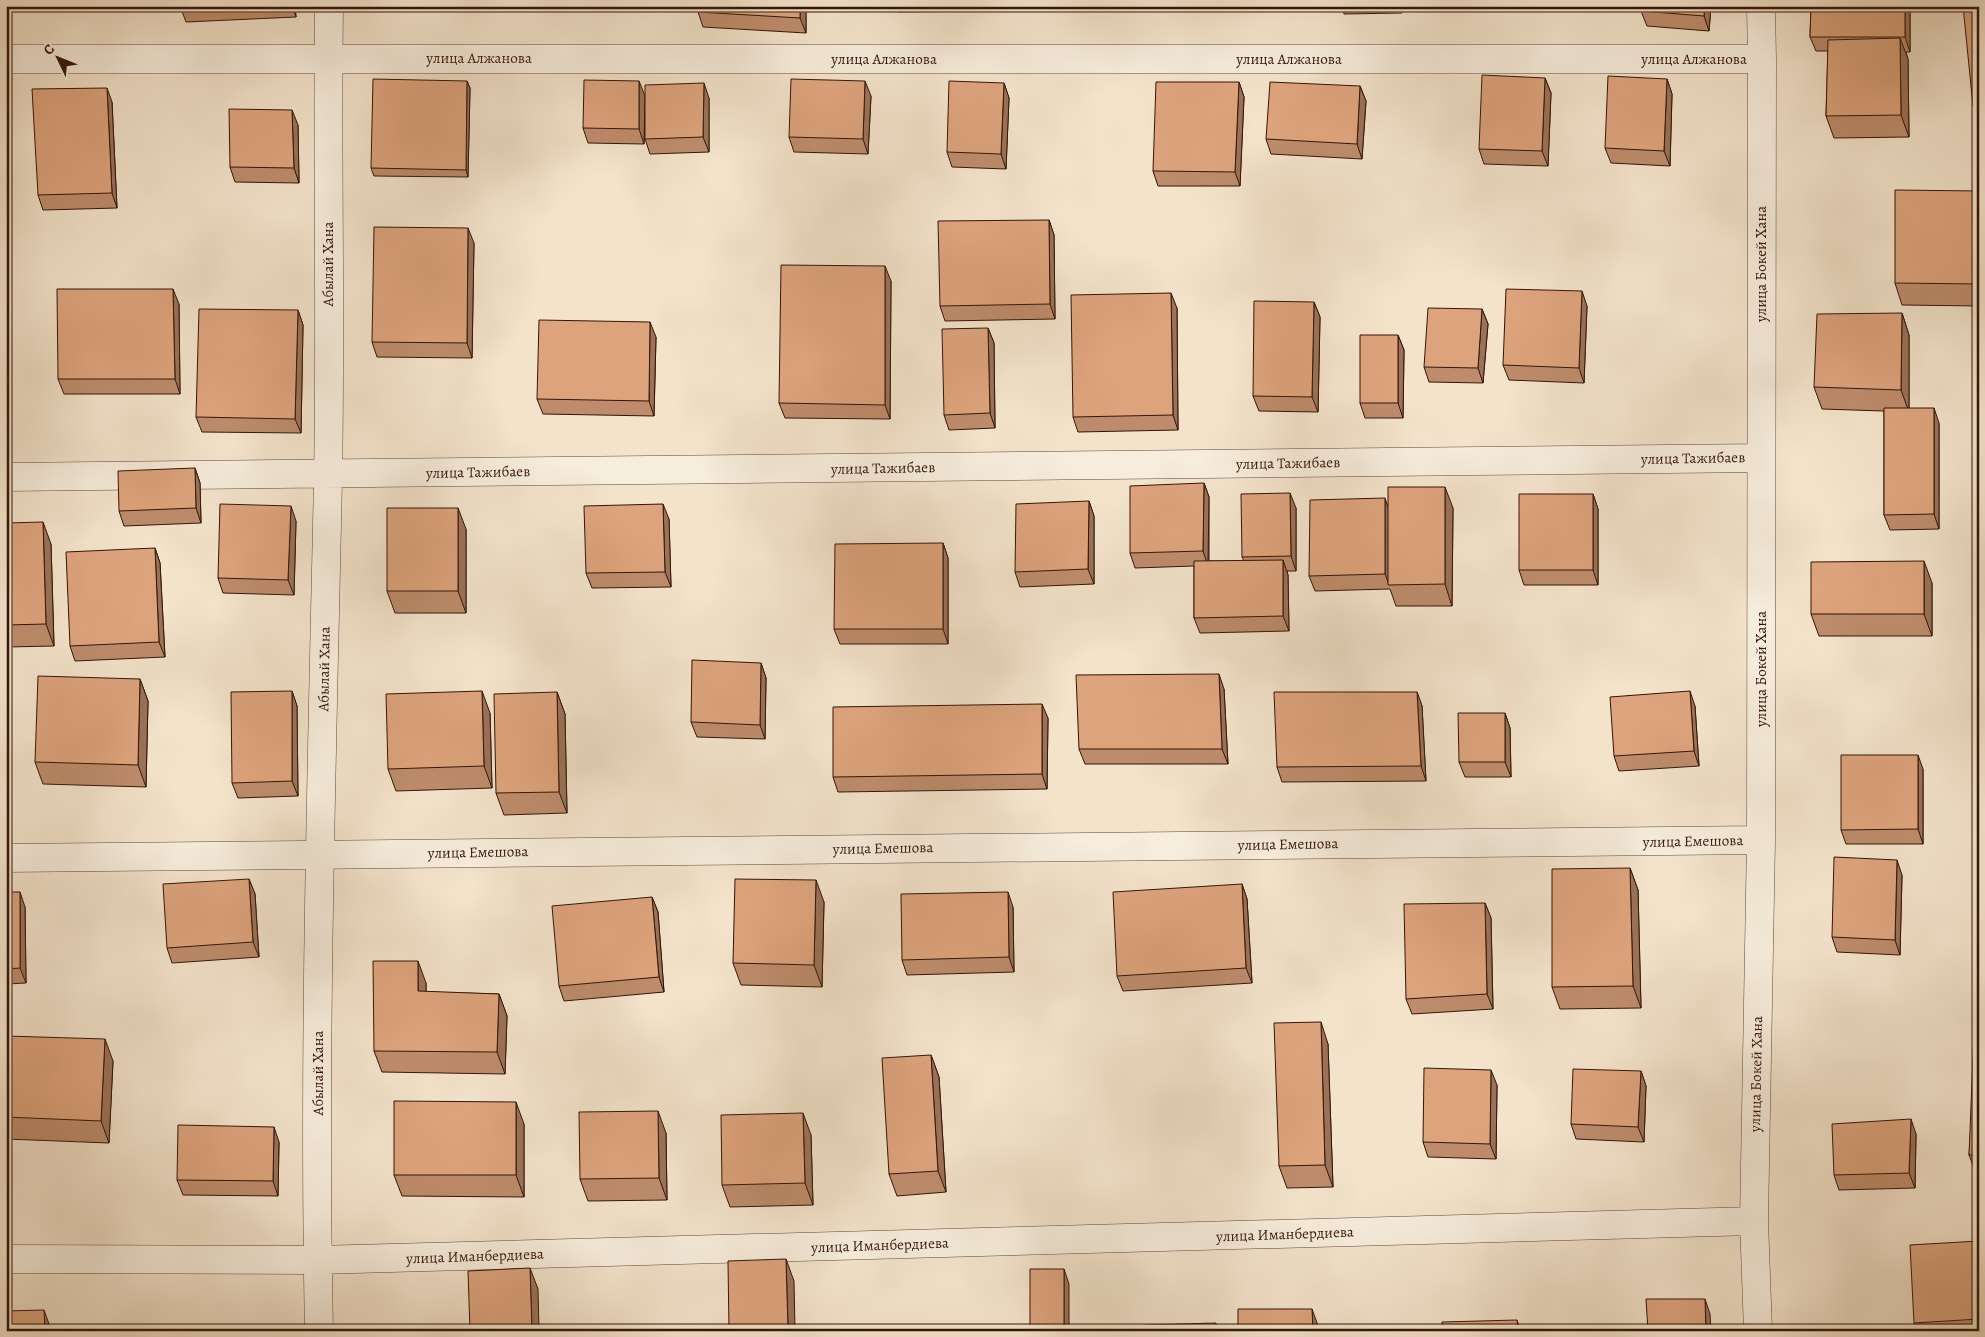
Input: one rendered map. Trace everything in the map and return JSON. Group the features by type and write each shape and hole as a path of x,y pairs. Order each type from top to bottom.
{"street":[{"name":"Абылай Хана","path":"319,1331 317,1260 320,854 328,474 329,6"},
{"name":"улица Бокей Хана","path":"1758,1331 1754,1221 1761,840 1761,6"},
{"name":"улица Алжанова","path":"6,59 1762,59"},
{"name":"улица Тажибаев","path":"6,477 1761,458"},
{"name":"улица Емешова","path":"6,858 1761,840"},
{"name":"улица Иманбердиева","path":"6,1259 317,1260 1754,1221"}],"building":[{"path":"698,6 800,6 800,18 698,12"},
{"path":"1642,6 1705,6 1704,16 1641,11"},
{"path":"1811,6 1905,6 1905,37 1810,37"},
{"path":"1963,6 1979,6 1979,105 1973,106"},
{"path":"1900,38 1901,115 1826,116 1828,40"},
{"path":"1482,75 1545,78 1542,151 1479,149"},
{"path":"1608,76 1667,79 1664,151 1605,148"},
{"path":"373,79 467,81 466,170 371,168"},
{"path":"791,79 865,81 863,139 789,137"},
{"path":"584,80 639,81 639,129 583,128"},
{"path":"949,81 1004,83 1001,154 947,152"},
{"path":"1156,82 1239,82 1235,172 1153,171"},
{"path":"1270,82 1360,86 1357,144 1266,139"},
{"path":"704,83 703,137 645,139 645,85"},
{"path":"107,88 112,193 38,195 32,89"},
{"path":"229,109 292,110 294,168 230,167"},
{"path":"1895,190 1979,191 1979,284 1895,283"},
{"path":"1049,220 1050,304 940,306 938,221"},
{"path":"374,227 468,228 467,343 372,342"},
{"path":"781,265 885,266 885,405 779,403"},
{"path":"57,289 173,289 175,379 58,379"},
{"path":"1506,289 1582,291 1579,368 1503,365"},
{"path":"1171,293 1173,415 1073,417 1071,295"},
{"path":"1254,301 1314,302 1312,397 1253,396"},
{"path":"1428,308 1482,309 1478,368 1424,367"},
{"path":"199,309 298,310 295,419 196,417"},
{"path":"1902,313 1901,390 1814,387 1817,314"},
{"path":"539,320 650,322 649,401 537,399"},
{"path":"988,328 990,413 944,415 942,329"},
{"path":"1360,335 1398,335 1398,403 1360,403"},
{"path":"1884,408 1934,408 1934,514 1884,515"},
{"path":"195,468 196,508 119,511 118,471"},
{"path":"1204,483 1203,551 1130,553 1130,486"},
{"path":"1388,487 1445,487 1445,584 1388,585"},
{"path":"1290,493 1291,556 1242,557 1241,494"},
{"path":"1519,494 1593,494 1593,570 1519,570"},
{"path":"1385,498 1385,574 1309,576 1310,500"},
{"path":"1089,501 1088,569 1015,572 1016,504"},
{"path":"220,504 291,506 288,580 218,578"},
{"path":"663,504 665,572 586,573 584,506"},
{"path":"387,508 458,508 458,591 387,591"},
{"path":"43,522 46,624 6,625 6,523"},
{"path":"943,543 943,629 834,629 835,544"},
{"path":"155,548 159,642 70,646 66,552"},
{"path":"1283,560 1283,616 1194,618 1194,561"},
{"path":"1924,561 1924,614 1811,614 1811,562"},
{"path":"692,660 761,663 760,725 691,722"},
{"path":"1219,674 1222,749 1079,749 1076,675"},
{"path":"38,676 140,679 138,765 35,762"},
{"path":"292,691 292,781 232,783 231,692"},
{"path":"482,691 484,766 388,769 386,694"},
{"path":"1690,691 1694,751 1614,756 1610,697"},
{"path":"557,692 559,792 496,793 494,694"},
{"path":"1274,692 1417,692 1421,766 1277,767"},
{"path":"1042,704 1042,774 833,777 833,707"},
{"path":"1458,713 1505,713 1505,762 1459,762"},
{"path":"1841,755 1918,755 1918,829 1841,830"},
{"path":"1834,857 1897,860 1895,940 1832,937"},
{"path":"1630,868 1633,986 1552,987 1552,869"},
{"path":"249,879 253,942 167,948 163,884"},
{"path":"735,879 816,880 814,965 733,963"},
{"path":"1242,884 1246,968 1117,976 1113,892"},
{"path":"6,892 20,892 20,968 6,969"},
{"path":"1008,892 1009,957 902,960 901,894"},
{"path":"652,897 659,977 559,986 552,906"},
{"path":"1485,903 1487,994 1406,999 1404,904"},
{"path":"373,961 418,961 418,991 499,994 497,1052 374,1051"},
{"path":"1975,1007 1979,1007 1979,1155 1969,1155"},
{"path":"1321,1022 1325,1165 1279,1166 1274,1023"},
{"path":"6,1036 105,1039 101,1121 6,1117"},
{"path":"931,1055 938,1171 889,1174 882,1058"},
{"path":"1424,1068 1491,1070 1490,1144 1423,1142"},
{"path":"1573,1069 1641,1071 1638,1127 1571,1124"},
{"path":"394,1101 516,1102 516,1175 394,1175"},
{"path":"658,1111 659,1178 580,1179 579,1112"},
{"path":"803,1113 805,1183 722,1185 721,1115"},
{"path":"1911,1119 1909,1173 1834,1175 1832,1124"},
{"path":"178,1125 274,1127 273,1181 177,1180"},
{"path":"1979,1241 1979,1319 1914,1323 1910,1245"},
{"path":"786,1259 788,1329 860,1327 860,1331 729,1331 728,1261"},
{"path":"530,1268 532,1331 470,1331 468,1271"},
{"path":"1030,1269 1064,1269 1064,1331 1030,1331"},
{"path":"1646,1299 1705,1299 1706,1331 1648,1331"},
{"path":"1238,1309 1312,1309 1313,1331 1238,1331"},
{"path":"44,1310 45,1331 6,1331 6,1311"},
{"path":"1517,1320 1518,1331 1442,1331 1442,1322"},
{"path":"1216,1323 1216,1331 1145,1331 1145,1325"}]}
